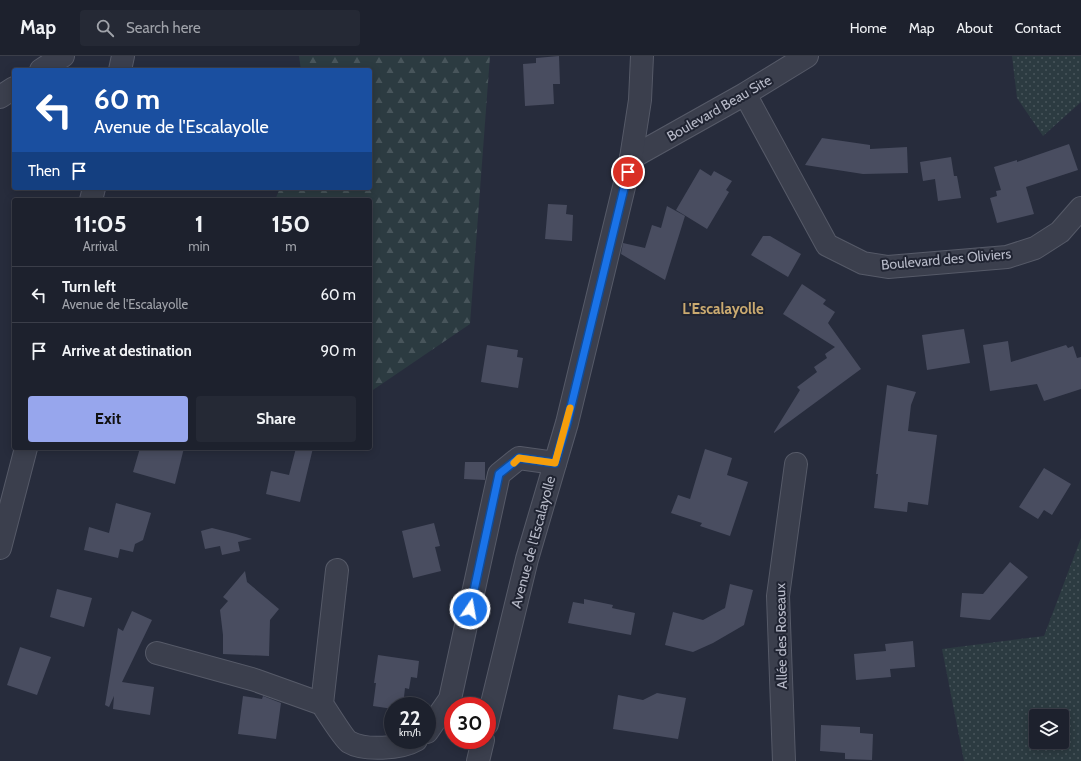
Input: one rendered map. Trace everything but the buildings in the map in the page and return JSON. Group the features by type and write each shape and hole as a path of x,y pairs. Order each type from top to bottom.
{"street":[{"path":"45,68 63,56"},
{"path":"120,68 123,56"},
{"name":"Avenue de l'Escalayolle","path":"494,697 527,559 567,423 631,158 640,100 642,56"},
{"name":"Boulevard Beau Site","path":"631,158 745,94 807,56"},
{"path":"0,97 12,89"},
{"name":"Boulevard des Oliviers","path":"745,94 827,245 863,263 888,267 1007,257 1035,248 1060,232 1081,208"},
{"path":"0,548 25,450"},
{"path":"436,719 450,699 499,474 519,458 555,463"},
{"name":"Allée des Roseaux","path":"784,761 778,596 796,464"},
{"path":"322,704 337,570"},
{"path":"157,653 255,680 322,704 348,742 367,748 384,746"},
{"path":"478,761 481,749"}],"green space":[{"path":"299,56 490,56 470,324 372,391 372,198 276,198 279,190 372,190 372,68 301,68"},
{"path":"1012,56 1081,56 1081,102 1043,136 1017,98"},
{"path":"1081,538 1081,761 964,761 942,649 1044,636"}],"slow traffic":[{"path":"514,463 519,458 555,463 570,408"}],"district":[{"name":"L'Escalayolle","path":"723,309"}],"route":[{"path":"470,609 499,474 519,458 555,463 567,423 628,172"}]}
